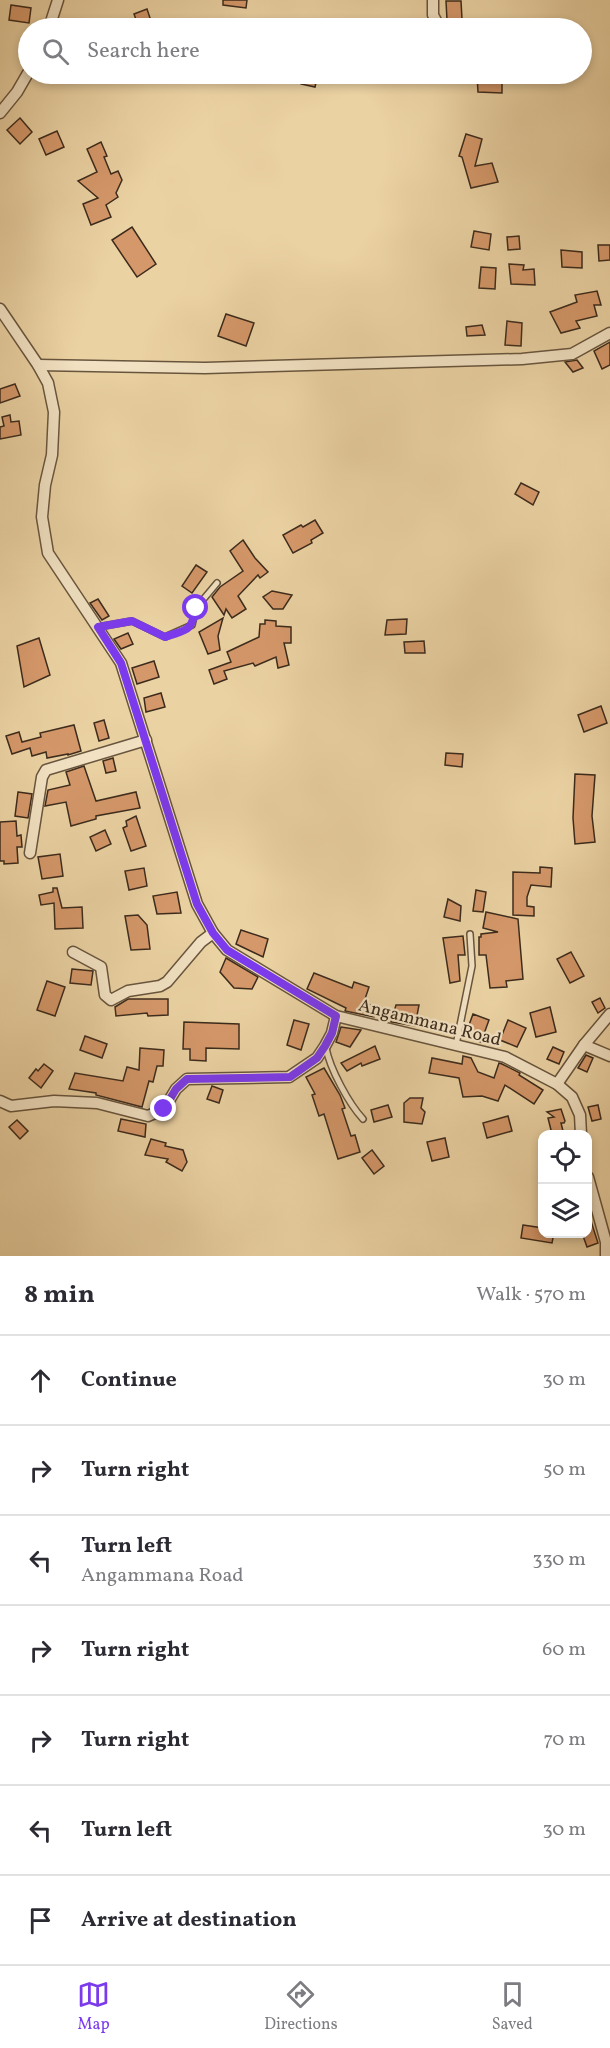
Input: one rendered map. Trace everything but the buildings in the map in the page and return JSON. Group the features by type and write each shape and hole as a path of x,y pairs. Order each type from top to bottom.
{"street":[{"path":"52,18 58,0"},
{"path":"433,0 435,18"},
{"path":"0,113 22,84"},
{"name":"Angammana Road","path":"0,309 39,364 48,383 54,412 52,455 45,485 42,517 48,553 121,663 197,904 213,933 227,950 336,1016 505,1057 558,1083 572,1097 580,1114 581,1130"},
{"path":"39,364 205,368 522,360 572,354 610,333"},
{"path":"30,853 42,777 46,770 146,740"},
{"path":"73,952 101,967 105,995 111,1000 128,991 160,986 167,982 201,942 213,933"},
{"path":"558,1083 584,1045 610,1014"},
{"path":"0,1101 11,1106 54,1101 97,1103 148,1116 164,1109 176,1089 187,1079 290,1077 317,1058 332,1033 336,1016"},
{"path":"584,1045 610,1056"},
{"path":"590,1184 606,1242 606,1256"}],"lane":[{"path":"98,627 132,621 165,637 188,629 192,625 196,608 218,583"},
{"path":"456,1046 472,966 470,934"},
{"path":"325,1046 328,1058 356,1112 363,1119"}],"route":[{"path":"164,1109 176,1089 187,1079 290,1077 317,1058 332,1033 336,1016 227,950 213,933 197,904 121,663 98,627 132,621 165,637 188,629 192,625 196,608"}]}
